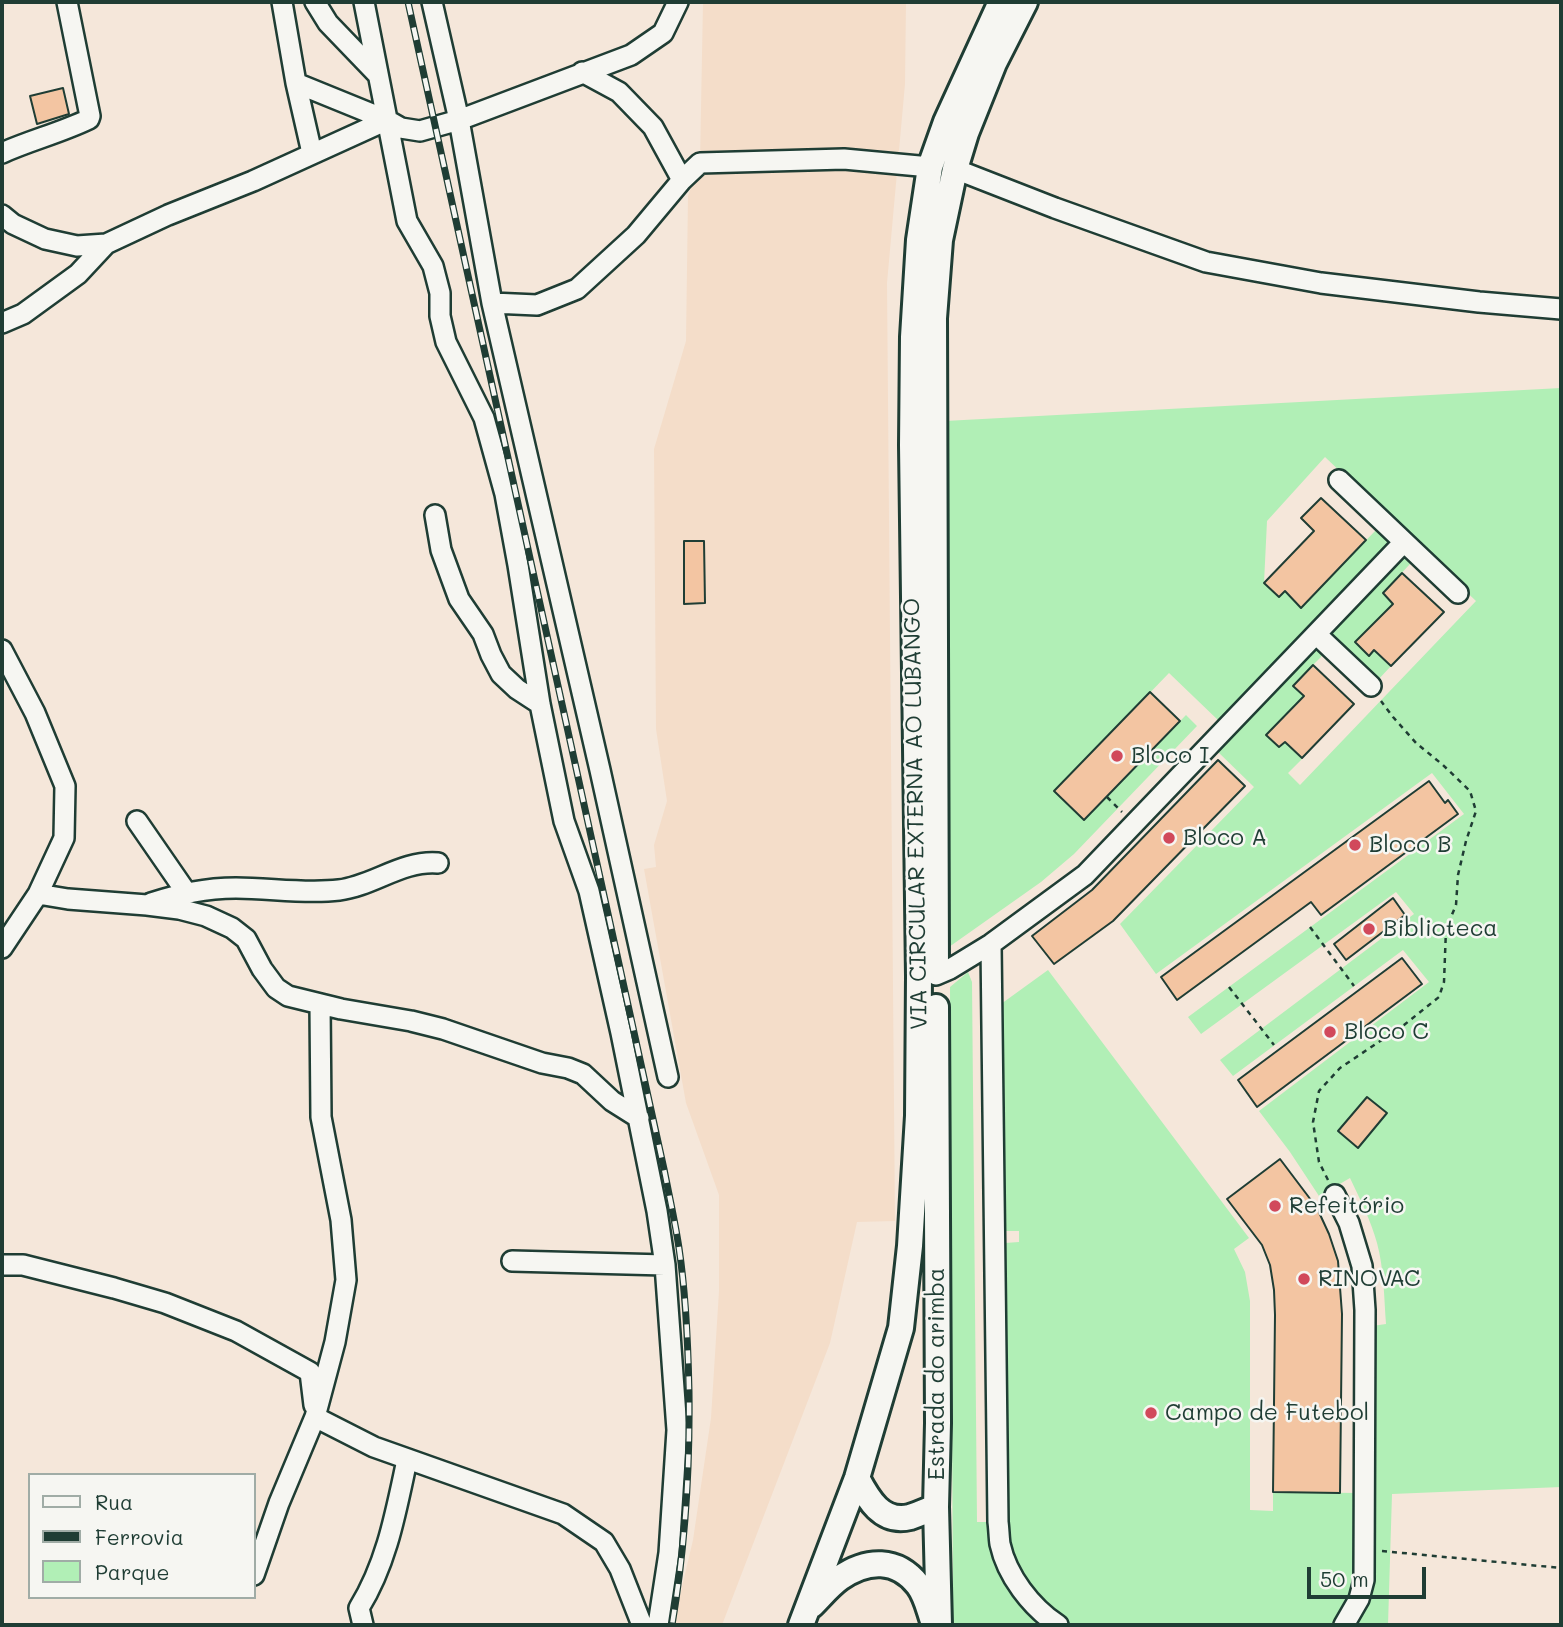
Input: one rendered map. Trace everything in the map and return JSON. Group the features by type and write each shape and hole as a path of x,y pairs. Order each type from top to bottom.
{"main road":[{"name":"VIA CIRCULAR EXTERNA AO LUBANGO","path":"936,1122 934,318 946,122 1001,2"},
{"name":"VIA CIRCULAR EXTERNA AO LUBANGO","path":"804,1618 857,1478 901,1328 910,1246 918,1116 919,976 912,391 919,240 943,168 966,133 994,62 1025,2"},
{"name":"Estrada do arimba","path":"936,1122 937,1625"},
{"path":"857,1478 868,1501 887,1516 907,1518 936,1507"},
{"path":"804,1618 839,1579 864,1566 884,1563 904,1571 920,1587 937,1625"}],"street":[{"path":"2,153 89,119 67,2"},
{"path":"282,2 312,153"},
{"path":"315,2 328,23 378,76"},
{"path":"364,2 407,221 433,266 440,293 440,316 446,342 484,418 505,494 540,704 564,821 589,891 657,1211 665,1265 677,1430 669,1553 659,1625"},
{"path":"432,2 459,120 492,303 668,1077"},
{"path":"296,83 401,128 420,131 459,120 631,55 663,33 678,2"},
{"path":"582,72 619,92 653,127 682,180"},
{"path":"2,215 13,224 45,239 77,246 106,244 387,120"},
{"path":"492,303 537,305 577,289 636,235 682,180 700,163 844,159 943,168 1206,262 1321,283 1479,303 1561,309"},
{"path":"2,323 23,314 78,274 106,244"},
{"path":"1339,480 1458,593"},
{"path":"435,516 441,550 459,599 483,634 501,674 517,689 540,704"},
{"path":"936,975 990,944 1085,875 1404,542"},
{"path":"1316,634 1371,687"},
{"path":"2,650 35,713 65,786 64,838 38,894 2,948"},
{"path":"137,821 186,892"},
{"path":"147,905 186,892 234,888 340,890 367,883 404,867 428,862 438,863"},
{"path":"38,894 179,909 205,916 232,928 246,939 276,988 288,996 432,1026 542,1063 568,1068 583,1074 612,1101 639,1118"},
{"path":"990,944 998,1522 1001,1546 1016,1581 1043,1616 1058,1625"},
{"path":"256,1569 279,1503 315,1417 335,1342 346,1280 341,1220 321,1117 320,1004"},
{"path":"1335,1195 1349,1223 1362,1266 1365,1310 1364,1580 1359,1599 1344,1625"},
{"path":"512,1261 665,1265"},
{"path":"2,1265 23,1265 127,1292 165,1303 236,1331 310,1372 315,1417"},
{"path":"315,1417 374,1447 407,1460 563,1514 604,1542 620,1569 642,1625"},
{"path":"363,1625 359,1608 372,1587 392,1532 407,1460"}],"path":[{"path":"1335,1195 1319,1162 1313,1122 1319,1091 1340,1068 1404,1025 1438,997 1444,982 1446,929 1456,905 1458,875 1476,811 1470,791 1416,743 1392,717 1371,687"},
{"path":"1310,927 1354,986"},
{"path":"1229,987 1274,1045"},
{"path":"1365,1549 1561,1568"}],"shaded area":[{"path":"703,2 906,2 905,84 887,283 895,1221 857,1222 830,1343 722,1625 673,1625 693,1540 711,1418 719,1291 719,1195 686,1103 644,869 656,867 654,845 667,801 656,729 654,449 686,341 688,196 700,162"}],"green space":[{"path":"1561,388 1561,1487 1392,1494 1388,1625 1351,1625 1361,1608 1372,1326 1386,1324 1379,1253 1375,1235 1350,1178 1319,1196 1259,1111 1429,982 1403,950 1233,1076 1220,1060 1414,914 1396,892 1201,1034 1188,1017 1464,814 1432,773 1156,974 1120,924 1254,787 1216,750 1315,648 1323,652 1321,657 1293,685 1304,696 1267,735 1279,747 1285,742 1302,759 1288,773 1300,785 1476,601 1325,457 1267,521 1264,583 1279,597 1285,591 1301,607 1378,528 1387,539 1388,546 1220,722 1169,673 1055,791 1084,820 1186,715 1197,726 1074,854 1041,882 949,947 945,421"},
{"path":"1404,556 1409,556 1412,560 1410,564 1383,593 1393,604 1356,642 1369,655 1374,650 1391,666 1377,681 1331,634"},
{"path":"1048,970 1249,1238 1234,1249 1245,1272 1250,1301 1250,1510 1273,1511 1273,1492 1357,1493 1357,1581 1343,1613 1334,1625 1068,1625 1054,1617 1020,1575 1005,1532 1005,1243 1019,1242 1019,1231 1005,1231 1001,1004"},
{"path":"968,972 972,982 977,1522 990,1522 1045,1625 953,1625 950,987"}],"building":[{"path":"63,88 69,114 37,124 30,96"},
{"path":"1321,498 1366,540 1301,608 1285,591 1279,597 1264,583 1314,531 1301,518"},
{"path":"684,541 704,541 705,603 684,604"},
{"path":"1402,573 1444,612 1391,666 1374,650 1369,656 1355,642 1393,604 1383,593"},
{"path":"1313,665 1354,704 1302,758 1285,742 1279,747 1266,735 1304,696 1293,686"},
{"name":"Bloco I","path":"1150,692 1180,721 1084,820 1054,791"},
{"name":"Bloco A","path":"1218,760 1245,786 1113,921 1054,964 1032,936 1092,890"},
{"path":"1429,781 1445,803 1448,800 1458,814 1321,915 1311,902 1177,1000 1161,977"},
{"name":"Biblioteca","path":"1393,898 1405,915 1346,960 1334,944"},
{"name":"Bloco C","path":"1402,958 1422,984 1257,1107 1238,1080"},
{"path":"1367,1097 1387,1113 1358,1148 1338,1131"},
{"path":"1280,1159 1317,1208 1338,1261 1342,1314 1340,1493 1273,1492 1274,1290 1270,1265 1262,1245 1227,1199"}],"railway":[{"path":"408,2 677,1238 686,1319 689,1421 683,1538 672,1625"}],"place":[{"name":"Bloco I","path":"1117,756"},
{"name":"Bloco A","path":"1169,838"},
{"name":"Bloco B","path":"1355,845"},
{"name":"Biblioteca","path":"1369,929"},
{"name":"Bloco C","path":"1330,1032"},
{"name":"Refeitório","path":"1275,1206"},
{"name":"RINOVAC","path":"1304,1279"},
{"name":"Campo de Futebol","path":"1151,1413"}]}
